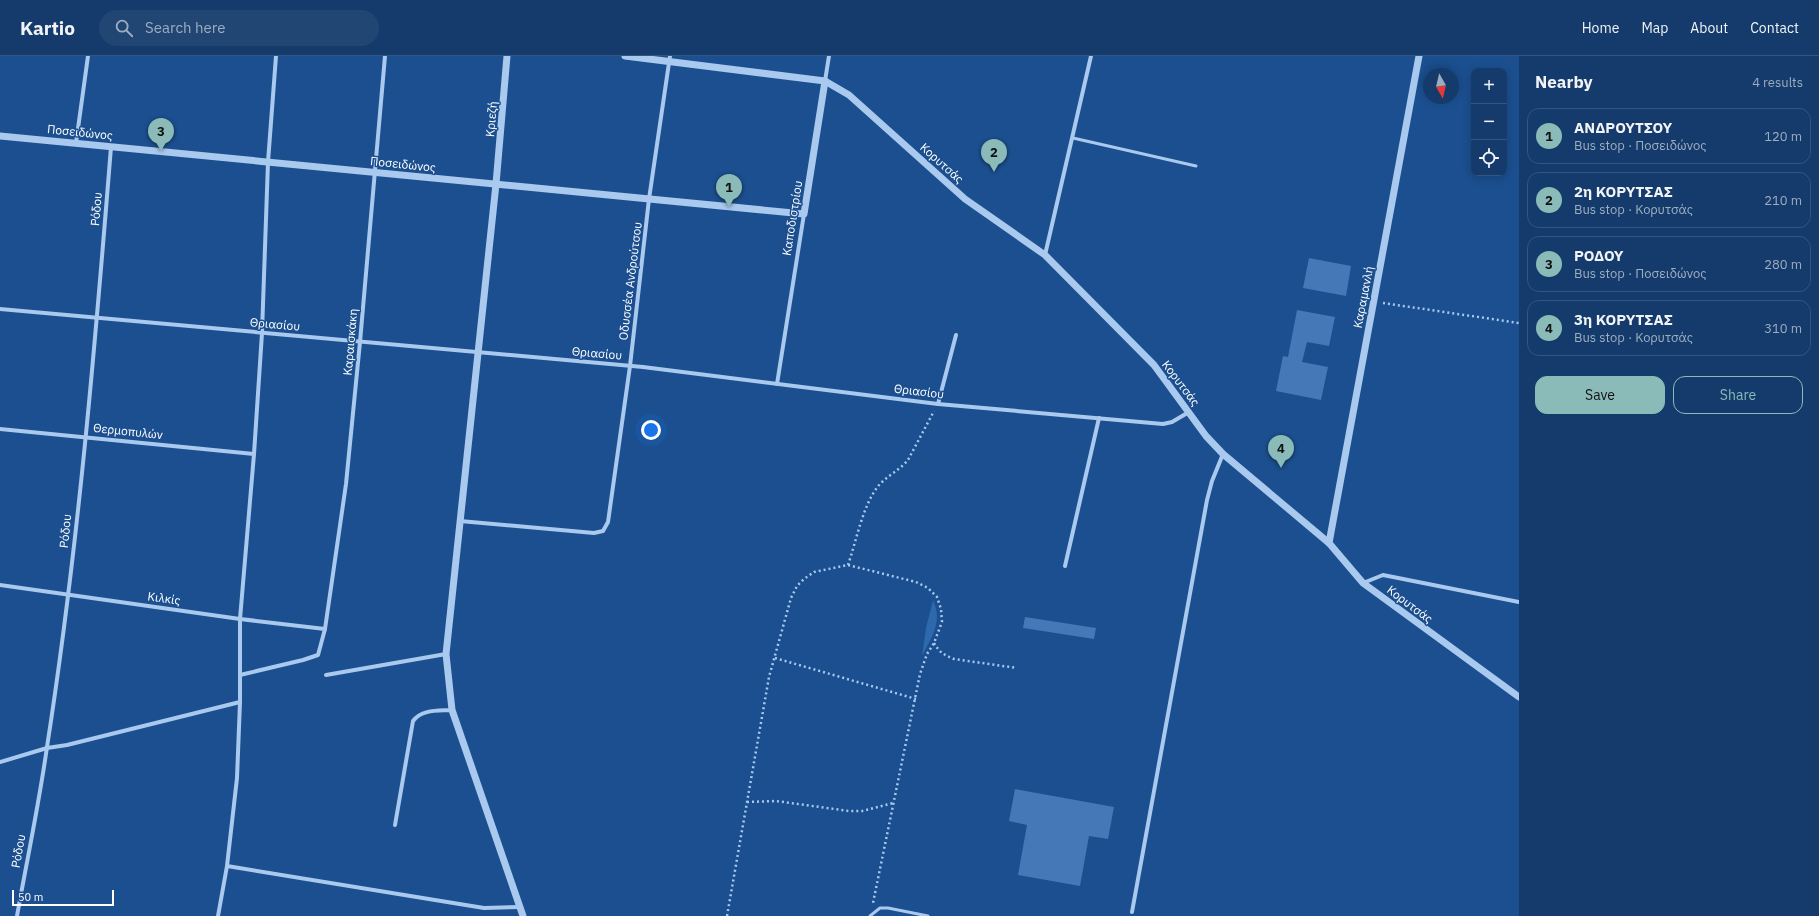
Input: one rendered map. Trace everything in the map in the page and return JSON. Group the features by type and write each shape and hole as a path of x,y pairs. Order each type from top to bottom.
{"street":[{"path":"76,143 88,56"},
{"path":"218,916 227,866 237,778 240,702 240,619 254,454 262,333 268,162 276,56"},
{"name":"Καραισκάκη","path":"240,674 303,660 318,655 321,647 325,629 346,484 385,56"},
{"name":"Κριεζή","path":"507,56 479,352 446,654 452,710 523,916"},
{"path":"625,56 669,59 825,81"},
{"name":"Καποδιστρίου","path":"777,384 829,56"},
{"path":"1045,255 1091,56"},
{"name":"Καραμανλή","path":"1329,543 1419,56"},
{"name":"Οδυσσέα Ανδρούτσου","path":"460,521 594,533 603,532 608,522 630,366 649,199 669,59"},
{"name":"Κορυτσάς","path":"825,81 849,95 966,199 1045,255 1154,365 1206,436 1223,454 1329,543 1363,582 1519,697"},
{"name":"Ποσειδώνος","path":"0,136 804,214"},
{"name":"Ρόδου","path":"17,916 47,748 68,595 97,318 111,146"},
{"name":"Θριασίου","path":"0,309 630,366 938,404 1163,424 1172,422 1189,412"},
{"path":"938,404 956,335"},
{"path":"1064,566 1098,418"},
{"name":"Θερμοπυλών","path":"0,429 254,454"},
{"path":"1132,912 1207,500 1212,481 1223,454"},
{"path":"1363,582 1383,575 1519,602"},
{"name":"Κιλκίς","path":"0,585 240,619 325,629"},
{"path":"326,674 446,654"},
{"path":"0,762 47,748 67,746 240,702"},
{"path":"395,825 413,721 417,716 424,713 452,710"},
{"path":"227,866 484,908 520,907"}],"lane":[{"path":"1073,138 1196,166"},
{"path":"870,916 874,911 880,908 888,908 928,916"}],"path":[{"path":"1374,301 1519,323"},
{"path":"848,565 866,510 876,488 902,467 908,460 938,404"},
{"path":"727,916 769,677 791,598 797,586 814,572 848,565 916,582 928,588 937,597 941,609 942,622 923,664 874,894 874,911"},
{"path":"934,642 938,650 944,656 954,659 1018,668"},
{"path":"775,658 916,699"},
{"path":"746,802 776,801 849,811 862,811 893,803"}],"shaded area":[{"path":"933,600 936,608 937,622 933,635 922,656 926,628"}],"building":[{"path":"1309,258 1351,266 1346,296 1303,288"},
{"path":"1297,310 1335,317 1329,346 1307,342 1302,362 1328,367 1321,400 1276,391 1283,356 1288,357"},
{"path":"1025,617 1096,628 1094,639 1023,628"},
{"path":"1015,789 1114,807 1108,839 1089,836 1080,886 1018,875 1027,825 1009,821"}],"place":[{"name":"ΡΟΔΟΥ","path":"161,151"},
{"name":"2η ΚΟΡΥΤΣΑΣ","path":"994,172"},
{"name":"ΑΝΔΡΟΥΤΣΟΥ","path":"729,207"},
{"name":"3η ΚΟΡΥΤΣΑΣ","path":"1281,468"}]}
